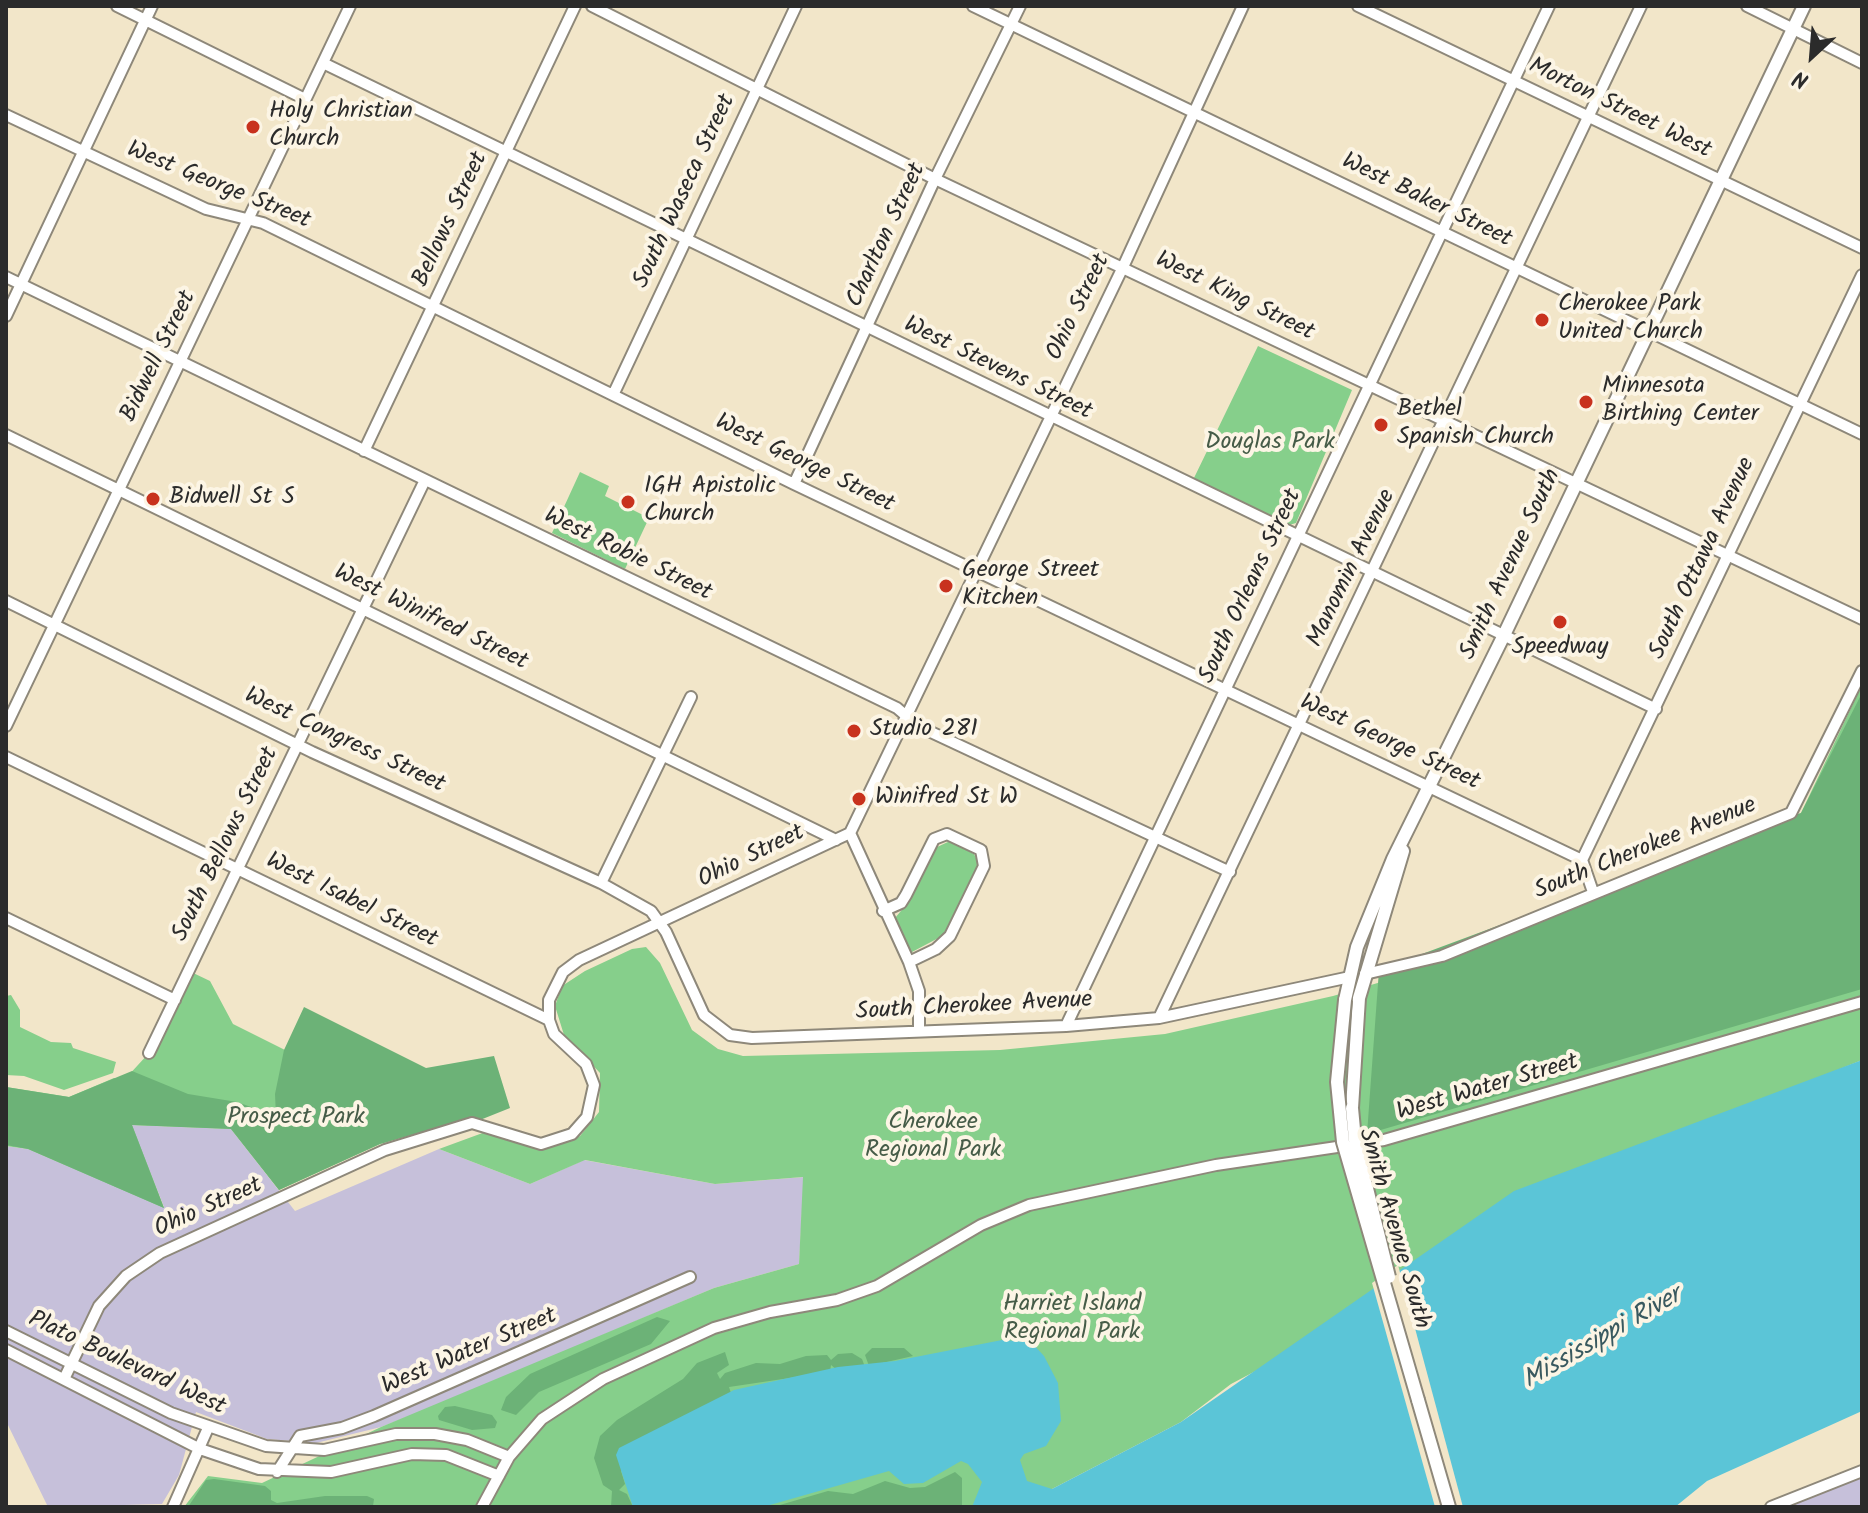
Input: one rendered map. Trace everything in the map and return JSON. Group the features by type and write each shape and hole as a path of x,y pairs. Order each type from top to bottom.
{"main road":[{"name":"Smith Avenue South","path":"1449,1507 1418,1400 1355,1140 1350,977 1368,917 1393,859 1504,635 1804,6"},
{"name":"Smith Avenue South","path":"1352,999 1365,974 1405,840"}],"street":[{"path":"117,6 305,99"},
{"path":"6,316 152,6"},
{"name":"Bidwell Street","path":"6,726 350,6"},
{"name":"Bellows Street","path":"364,451 575,6"},
{"name":"West King Street","path":"592,6 935,179 1862,619"},
{"name":"South Waseca Street","path":"613,395 796,6"},
{"name":"West Baker Street","path":"973,6 1862,434"},
{"name":"Charlton Street","path":"794,484 935,179 1020,6"},
{"name":"Ohio Street","path":"65,1377 99,1306 141,1264 385,1150 472,1123 541,1144 572,1134 587,1117 594,1085 586,1064 559,1040 549,1020 552,989 570,965 850,833 1123,267 1243,6"},
{"name":"Morton Street West","path":"1358,6 1862,248"},
{"name":"South Orleans Street","path":"1066,1026 1549,6"},
{"name":"Manomin Avenue","path":"1159,1018 1301,726 1641,6"},
{"path":"1747,6 1862,63"},
{"name":"West Stevens Street","path":"323,63 1050,418 1656,709"},
{"name":"West George Street","path":"6,115 206,209 263,223 794,484 1582,860"},
{"name":"South Ottawa Avenue","path":"1582,860 1862,275"},
{"name":"West Robie Street","path":"6,277 897,708 918,726 1230,872"},
{"name":"West Winifred Street","path":"6,435 836,840"},
{"name":"South Bellows Street","path":"149,1053 425,480"},
{"name":"West Congress Street","path":"6,601 298,744 601,883 651,911 661,923"},
{"name":"South Cherokee Avenue","path":"1365,974 1442,956 1791,813 1862,671"},
{"path":"601,883 691,697"},
{"name":"West Isabel Street","path":"6,757 549,1020"},
{"path":"850,833 883,911 909,962 919,991 919,1031"},
{"path":"883,911 901,903 934,839 947,834 981,850 984,866 950,936 936,949 909,962"},
{"path":"1582,860 1593,892"},
{"path":"6,918 175,1000"},
{"name":"South Cherokee Avenue","path":"661,923 704,1015 730,1035 752,1038 1066,1026 1159,1018 1350,977"},
{"name":"West Water Street","path":"482,1507 509,1457 542,1419 603,1379 714,1328 770,1312 837,1300 877,1286 981,1225 1029,1205 1216,1165 1384,1140 1862,1002"},
{"name":"West Water Street","path":"289,1450 300,1436 342,1428 374,1416 690,1277"},
{"name":"Plato Boulevard West","path":"6,1331 208,1428 289,1450 324,1450 396,1434 435,1434 467,1440 509,1457"},
{"name":"Plato Boulevard West","path":"6,1350 65,1377 200,1449 238,1464 277,1472 331,1472 424,1454 446,1455 499,1476"},
{"path":"173,1507 208,1428"},
{"path":"277,1472 289,1450"},
{"path":"1771,1507 1862,1471"}],"shaded area":[{"path":"131,1125 231,1129 295,1211 439,1149 530,1184 584,1160 715,1184 804,1177 799,1264 714,1288 381,1427 316,1443 267,1439 196,1412 179,1475 162,1504 48,1507 6,1421 6,1146 28,1149 164,1207"},
{"path":"1862,1477 1862,1507 1787,1507 1831,1488"}],"green space":[{"name":"Douglas Park","path":"1258,346 1352,390 1296,523 1289,525 1193,480"},
{"path":"580,472 609,486 605,496 649,518 625,569 552,533"},
{"path":"1862,685 1862,1060 1793,1088 1231,1384 1181,1422 1052,1489 991,1507 184,1507 208,1476 262,1483 381,1427 714,1288 799,1264 803,1177 715,1184 585,1160 530,1184 439,1149 488,1131 523,1145 549,1148 580,1136 599,1112 600,1073 564,1035 555,1006 562,986 585,971 632,949 646,947 660,963 692,1030 718,1049 743,1056 1000,1050 1165,1034 1333,996 1460,959 1801,813"},
{"path":"1862,693 1862,989 1367,1134 1379,970 1801,813"},
{"path":"950,841 974,854 978,862 976,872 946,934 912,952 895,926 895,918 911,899 935,848"},
{"name":"Prospect Park","path":"189,971 210,981 233,1024 439,1127 380,1144 279,1190 231,1129 132,1125 164,1208 28,1149 6,1146 6,1087 69,1097 114,1078 126,1078 149,1053"},
{"path":"11,995 20,1010 20,1027 51,1042 71,1043 73,1048 116,1062 113,1073 64,1090 24,1076 6,1075 6,996"},
{"name":"Prospect Park","path":"304,1007 426,1068 494,1056 510,1108 480,1120 439,1127 380,1144 279,1190 231,1129 132,1125 164,1208 28,1149 6,1145 6,1087 69,1097 132,1071 188,1094 237,1102 276,1116 275,1094 284,1050"},
{"path":"657,1317 670,1321 651,1344 539,1392 516,1415 501,1410 506,1397 530,1374"},
{"path":"872,1348 904,1348 913,1356 869,1366 865,1355"},
{"path":"725,1352 729,1365 717,1373 720,1379 725,1373 756,1363 780,1364 806,1356 827,1355 831,1360 838,1354 852,1353 862,1359 865,1367 837,1370 831,1365 830,1372 729,1387 732,1396 624,1467 621,1471 625,1484 619,1490 627,1494 633,1507 611,1507 612,1491 603,1485 594,1458 600,1436 617,1420 683,1379 697,1363"},
{"path":"455,1406 492,1415 497,1422 495,1428 472,1430 439,1420 438,1416 445,1407"},
{"path":"955,1472 962,1478 962,1507 773,1507 828,1491 853,1494 885,1481 910,1488 925,1487"},
{"path":"206,1480 265,1486 271,1491 271,1500 277,1503 325,1496 367,1496 374,1499 373,1506 188,1507"}],"water":[{"name":"Mississippi River","path":"1862,1060 1862,1411 1707,1481 1675,1507 972,1507 982,1482 968,1464 961,1461 923,1483 904,1484 889,1471 763,1507 633,1507 616,1455 619,1448 734,1390 838,1367 895,1361 1002,1340 1031,1342 1044,1356 1058,1383 1061,1421 1046,1446 1024,1454 1020,1460 1027,1481 1052,1489 1181,1422 1514,1191"}],"pier":[{"path":"1398,1265 1463,1507 1435,1507 1372,1283"}],"place":[{"name":"Holy Christian Church","path":"253,127"},
{"name":"Cherokee Park United Church","path":"1542,320"},
{"name":"Minnesota Birthing Center","path":"1586,402"},
{"name":"Bethel Spanish Church","path":"1381,425"},
{"name":"Bidwell St S","path":"153,499"},
{"name":"IGH Apistolic Church","path":"628,502"},
{"name":"George Street Kitchen","path":"946,586"},
{"name":"Speedway","path":"1560,622"},
{"name":"Studio 281","path":"854,731"},
{"name":"Winifred St W","path":"859,799"}],"park label":[{"name":"Cherokee Regional Park","path":"933,1138"},
{"name":"Harriet Island Regional Park","path":"1072,1320"}]}
